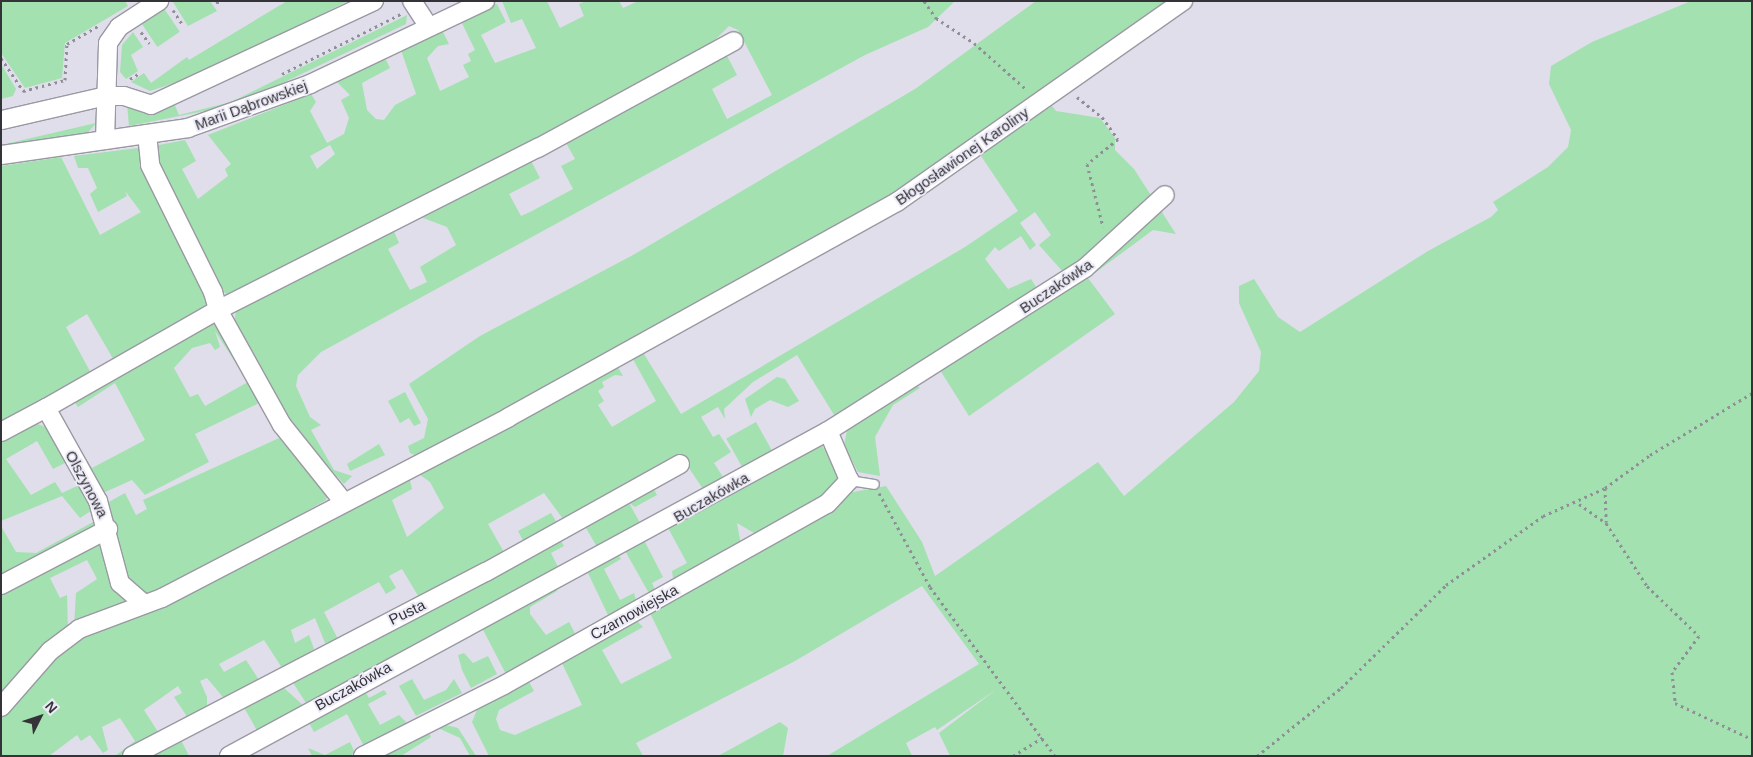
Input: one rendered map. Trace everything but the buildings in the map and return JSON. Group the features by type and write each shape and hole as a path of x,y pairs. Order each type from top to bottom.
{"street":[{"path":"105,140 106,96 111,36 159,1"},
{"path":"2,120 106,96 124,96 151,105 374,1"},
{"name":"Marii Dąbrowskiej","path":"1,155 188,128 262,104 485,1"},
{"name":"Błogosławionej Karoliny","path":"1,707 66,638 143,603 162,598 342,500 509,417 729,292 897,202 1183,1"},
{"path":"414,4 428,26"},
{"path":"1,432 218,310 538,148 734,41"},
{"path":"147,134 150,165 213,292 218,310 282,425 342,500"},
{"name":"Buczakówka","path":"229,756 828,430 1054,289 1107,249 1165,195"},
{"name":"Olszynowa","path":"46,408 98,501 108,529 120,583 143,603"},
{"path":"828,430 849,480"},
{"name":"Pusta","path":"132,756 486,572 680,464"},
{"name":"Czarnowiejska","path":"363,756 458,710 761,542 827,504 849,480"},
{"path":"1,585 108,529"}],"lane":[{"path":"849,480 874,484"}],"path":[{"path":"166,1 182,24"},
{"path":"924,1 936,18 974,43 1040,102"},
{"path":"275,77 414,4"},
{"path":"1,58 23,91 65,80 68,44 108,20"},
{"path":"136,25 149,43"},
{"path":"121,78 132,86"},
{"path":"1063,86 1102,117 1118,139 1088,164 1107,249"},
{"path":"1257,756 1341,688 1446,585 1543,516 1578,504 1605,488 1650,455 1752,393"},
{"path":"874,484 930,587 1044,737 1055,756"},
{"path":"1605,488 1606,523"},
{"path":"1578,504 1606,523 1647,586 1699,636 1672,672 1675,703 1752,739"},
{"path":"1012,756 1044,737"}],"green space":[{"path":"1,1 125,1 128,6 65,43 62,78 25,88 1,53"},
{"path":"210,1 217,11 188,26 173,2"},
{"path":"287,1 348,1 202,74 150,91 131,82 144,73 151,83 187,57 189,60"},
{"path":"502,1 547,1 560,28 584,16 579,4 586,1 619,1 623,8 638,1 955,1 928,27 865,55 321,352 298,375 296,386 310,417 321,425 311,430 334,470 352,476 344,484 289,423 234,323 236,311 393,229 399,243 388,249 410,290 427,282 420,267 456,245 447,227 418,216 530,159 540,178 509,194 521,216 532,211 573,189 561,166 575,159 565,141 726,54 737,75 712,89 727,119 772,95 738,30 729,26 697,58 232,295 226,294 216,283 160,177 154,146 185,140 196,161 182,169 198,199 228,176 225,169 231,164 208,135 311,94 316,102 310,111 327,143 344,134 349,118 341,100 350,95 336,81 385,58 390,68 362,83 367,110 376,119 384,120 395,105 416,94 401,50 442,30 449,44 438,46 427,58 440,91 469,77 463,65 471,61 468,54 475,50 461,21 497,4 506,22 481,35 495,63 536,48 522,19 511,23","holes":["330,145 335,154 317,169 310,156"]},
{"path":"1036,1 1166,1 892,200 574,375 417,456 410,453 408,446 424,438 428,419 409,384 480,336 633,255 915,89"},
{"path":"1691,1 1752,1 1752,756 950,756 939,733 997,689 937,730 935,727 906,743 912,756 827,756 979,664 922,586 795,661 636,743 643,756 489,756 472,722 479,705 527,678 534,691 499,710 496,719 500,730 515,735 582,705 560,659 634,618 643,627 602,650 621,684 672,658 648,609 848,493 886,486 922,542 935,576 1098,462 1124,496 1234,402 1259,371 1261,352 1239,303 1239,286 1254,279 1278,317 1300,332 1428,251 1491,217 1498,210 1493,202 1548,167 1568,147 1571,130 1549,84 1551,66 1592,42"},
{"path":"163,7 180,32 157,47 141,22"},
{"path":"407,15 406,24 266,91 215,109 129,126 127,104 174,103 179,115 231,102"},
{"path":"133,32 143,47 131,55 138,71 126,79 120,72 122,45"},
{"path":"1,64 16,89 13,96 1,99"},
{"path":"1052,106 1056,111 1100,118 1115,138 1115,150 1134,169 1176,234 1153,230 1088,278 1115,314 969,416 938,367 1074,280 1133,237 1131,230 1064,273 1039,245 1051,235 1035,212 1020,223 1036,245 1030,250 1021,236 999,251 995,247 985,259 1008,289 1031,279 1038,290 836,418 797,355 753,382 724,409 725,419 718,407 701,417 713,437 719,434 731,452 714,463 723,477 729,473 731,481 707,495 687,465 628,490 620,486 605,502 526,546 518,531 551,513 557,523 563,519 544,493 488,524 505,554 420,599 402,569 389,576 396,588 386,594 379,582 324,612 339,641 325,643 315,618 291,630 295,643 309,635 314,649 284,671 264,640 219,664 224,672 246,660 261,683 227,702 207,678 200,681 207,697 207,711 184,723 186,715 174,697 182,693 178,686 144,710 160,735 121,756 115,756 135,741 120,718 102,727 108,750 103,753 90,735 81,741 77,735 49,756 1,756 1,713 31,677 83,633 246,558 258,559 409,476 412,489 392,500 407,537 444,508 430,482 416,472 615,362 623,376 615,375 602,382 604,387 598,391 604,401 598,405 612,427 656,401 629,352 639,346 681,414 965,247 1018,211 979,153"},
{"path":"96,123 87,134 1,147 1,145"},
{"path":"138,148 208,302 205,309 115,362 87,314 66,327 92,375 1,427 1,166 61,157 100,235 141,212 125,191 127,196 98,212 90,194 97,188 88,168 78,168 74,156"},
{"path":"209,323 217,325 243,374 215,331 220,347 215,350 210,343 192,348 174,368 190,397 198,394 205,406 248,382 259,403 195,434 209,462 145,495 132,480 103,493 85,465 86,459 92,468 145,440 115,383 78,407 74,401 58,414 57,409"},
{"path":"777,377 785,379 799,401 788,407 770,400 755,409 751,417 745,399"},
{"path":"912,382 920,388 893,405 875,437 880,476 858,472 844,445 848,426"},
{"path":"405,392 421,423 414,426 409,418 400,423 388,401"},
{"path":"33,422 50,429 69,461 53,469 37,441 6,459 31,495 55,482 62,493 77,486 73,478 77,476 94,509 80,518 62,496 1,521 1,438"},
{"path":"756,422 772,451 742,467 726,438"},
{"path":"279,438 328,494 326,500 155,597 130,591 107,503 125,493 136,515 147,509 143,500"},
{"path":"379,444 385,455 350,471 347,464"},
{"path":"821,444 837,470 839,486 761,537 737,523 741,545 674,585 672,571 687,563 667,526"},
{"path":"652,486 657,495 635,507 629,503 644,530 600,552 586,528 561,541 564,546 551,553 558,567 572,560 575,566 308,706 290,678"},
{"path":"95,521 132,603 74,627 76,593 97,579 87,560 50,578 60,598 67,595 68,632 1,699 1,526 16,552 36,553"},
{"path":"652,534 645,542 663,577 652,583 656,592 650,595 624,549"},
{"path":"617,553 621,559 604,569 620,600 634,593 636,600 613,617 608,615 587,571"},
{"path":"556,588 557,591 530,607 530,614 546,635 569,622 577,637 507,676 480,624"},
{"path":"464,653 473,663 488,656 497,674 471,688 462,670 458,655"},
{"path":"412,679 424,700 446,690 454,679 462,693 416,716 399,686"},
{"path":"362,686 369,698 384,690 387,694 368,704 380,725 399,715 406,722 403,729 365,748 347,714 314,732 306,717"},
{"path":"275,688 284,688 305,707 259,734 242,704"},
{"path":"780,722 788,728 783,756 718,756"},
{"path":"442,724 458,728 476,756 470,756 460,738 438,728"},
{"path":"429,733 431,737 401,756 372,756 381,751 388,754"},
{"path":"179,736 189,756 139,756"},
{"path":"350,742 355,753 349,756 312,756 308,748 325,755"}]}
